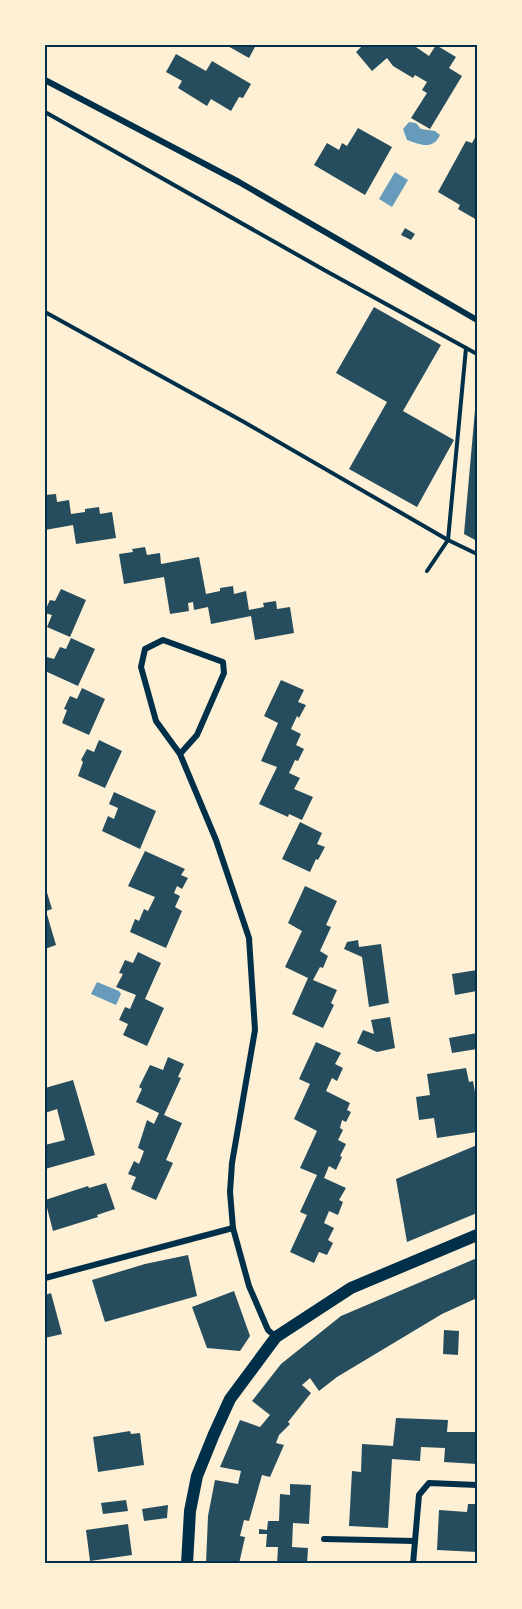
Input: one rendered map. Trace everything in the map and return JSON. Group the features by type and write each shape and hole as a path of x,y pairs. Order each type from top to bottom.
{"main road":[{"path":"187,1564 190,1511 197,1476 230,1399 276,1337 351,1288 477,1235"}],"street":[{"path":"45,80 239,182 477,320"},
{"path":"180,754 197,735 224,674 223,662 163,640 145,648 141,667 156,722 180,754 216,840 249,938 255,1030 232,1163 230,1192 233,1228 249,1286 268,1330 276,1337"},
{"path":"45,1278 233,1228"},
{"path":"413,1564 419,1496 429,1483 477,1485"},
{"path":"324,1539 415,1541"}],"path":[{"path":"45,112 326,272 477,354"},
{"path":"45,312 244,422 448,540 477,554"},
{"path":"427,571 448,540 466,348"}],"water":[{"path":"409,122 416,123 421,129 435,131 440,135 430,145 407,140 403,129"},
{"path":"395,172 408,180 392,207 379,199"},
{"path":"97,982 119,991 121,994 116,1005 91,994"}],"building":[{"path":"226,45 256,45 249,58"},
{"path":"363,45 413,45 429,56 436,45 456,57 449,68 462,76 430,129 411,118 427,93 422,90 427,82 415,75 413,78 393,66 387,58 372,71 356,52"},
{"path":"176,54 206,71 212,61 251,84 243,98 239,97 231,111 211,99 207,106 178,88 182,81 166,72"},
{"path":"358,128 392,147 365,195 314,165 327,143 339,150 342,143 347,146"},
{"path":"477,134 477,220 458,209 460,205 438,192 466,141 472,143"},
{"path":"405,228 415,234 411,240 401,235"},
{"path":"374,307 441,345 403,411 454,440 417,507 349,469 387,402 336,373"},
{"path":"475,410 477,410 477,541 464,534"},
{"path":"56,494 57,502 69,500 71,514 99,507 100,514 112,512 116,538 76,544 73,525 45,530 45,495"},
{"path":"145,547 147,555 160,553 161,564 199,557 206,594 233,586 234,594 246,591 249,610 264,607 263,603 276,601 277,609 290,607 294,633 255,640 251,616 211,624 208,607 194,610 193,602 188,603 189,611 170,614 164,577 124,584 119,554"},
{"path":"61,589 86,600 70,637 47,627 52,615 45,611 50,600 55,601"},
{"path":"71,638 95,649 78,686 45,671 47,657 54,659 60,647 66,649"},
{"path":"281,680 304,690 298,702 306,705 299,718 297,716 291,729 301,734 296,745 304,749 298,761 295,760 289,773 300,778 294,789 313,797 302,820 289,814 288,817 259,804 277,767 261,761 278,723 264,716"},
{"path":"82,688 105,699 89,735 62,723 67,710 64,709 70,696 77,699"},
{"path":"99,740 122,751 105,788 78,776 83,762 81,760 87,749 94,752"},
{"path":"114,792 156,811 140,849 102,831 108,816 114,819 118,808 109,804"},
{"path":"300,822 322,833 317,844 325,847 310,872 282,859"},
{"path":"145,851 185,869 181,875 188,878 182,889 177,886 174,893 180,896 175,907 182,911 166,948 130,932 135,919 139,921 144,909 148,911 155,897 128,886"},
{"path":"45,886 52,909 46,911 56,945 45,949"},
{"path":"305,886 337,901 326,925 331,927 320,951 328,956 323,968 320,967 313,980 337,990 331,1003 334,1005 323,1028 292,1014 308,978 285,967 302,931 288,923"},
{"path":"358,940 359,947 381,944 389,1003 369,1007 362,957 344,949 347,942"},
{"path":"138,952 161,963 145,999 164,1008 147,1046 123,1035 128,1024 119,1020 125,1007 130,1009 136,995 116,987 123,974 119,973 125,960 133,963"},
{"path":"477,970 477,991 455,995 452,974"},
{"path":"390,1017 395,1048 377,1052 357,1043 363,1030 374,1034 371,1020"},
{"path":"477,1033 477,1049 452,1053 449,1038"},
{"path":"316,1042 341,1053 335,1064 343,1068 337,1081 332,1078 326,1091 350,1103 347,1110 351,1112 346,1122 342,1120 340,1128 343,1130 338,1140 346,1144 340,1156 342,1157 336,1170 329,1166 324,1178 346,1188 339,1200 343,1202 338,1215 329,1211 324,1223 334,1228 328,1240 333,1243 327,1255 319,1252 314,1263 290,1252 307,1215 300,1212 317,1175 300,1168 317,1131 294,1119 310,1084 299,1079"},
{"path":"168,1057 184,1064 178,1077 181,1078 164,1115 182,1123 166,1160 173,1163 156,1200 131,1189 136,1177 128,1174 134,1161 139,1164 144,1151 138,1148 147,1120 154,1124 159,1113 136,1102 142,1089 139,1087 150,1065 163,1070"},
{"path":"466,1068 469,1082 473,1081 477,1103 477,1117 475,1118 477,1132 437,1138 434,1118 419,1120 416,1097 430,1095 427,1074"},
{"path":"73,1080 95,1155 45,1169 45,1145 65,1140 57,1109 45,1113 45,1088"},
{"path":"477,1145 477,1213 407,1242 396,1179"},
{"path":"106,1183 115,1209 97,1215 98,1217 53,1231 45,1200 88,1186 89,1188"},
{"path":"188,1255 197,1296 105,1322 92,1280 145,1264"},
{"path":"477,1258 477,1298 442,1314 337,1377 319,1391 310,1378 302,1385 311,1393 288,1422 290,1424 279,1435 276,1443 284,1445 270,1477 262,1475 249,1521 244,1520 240,1536 245,1537 239,1564 206,1564 208,1516 215,1480 238,1484 241,1471 220,1467 240,1420 260,1427 270,1415 252,1401 281,1364 341,1316"},
{"path":"234,1291 250,1336 240,1351 207,1348 192,1307"},
{"path":"51,1293 62,1334 45,1338 45,1295"},
{"path":"444,1330 459,1331 458,1355 443,1354"},
{"path":"396,1418 448,1420 447,1432 477,1432 477,1464 444,1462 445,1448 421,1447 420,1461 392,1459 388,1528 349,1526 352,1471 361,1472 362,1444 393,1446"},
{"path":"130,1431 131,1434 140,1433 144,1465 98,1472 93,1437"},
{"path":"290,1484 311,1485 309,1524 293,1523 292,1547 308,1548 307,1564 277,1564 278,1547 266,1547 267,1534 259,1534 259,1529 267,1530 268,1521 279,1521 280,1494 290,1495"},
{"path":"126,1500 128,1511 103,1514 101,1503"},
{"path":"468,1504 477,1504 477,1552 437,1550 439,1510 467,1512"},
{"path":"168,1505 167,1518 144,1521 142,1509"},
{"path":"128,1524 132,1555 90,1561 86,1530"}]}
